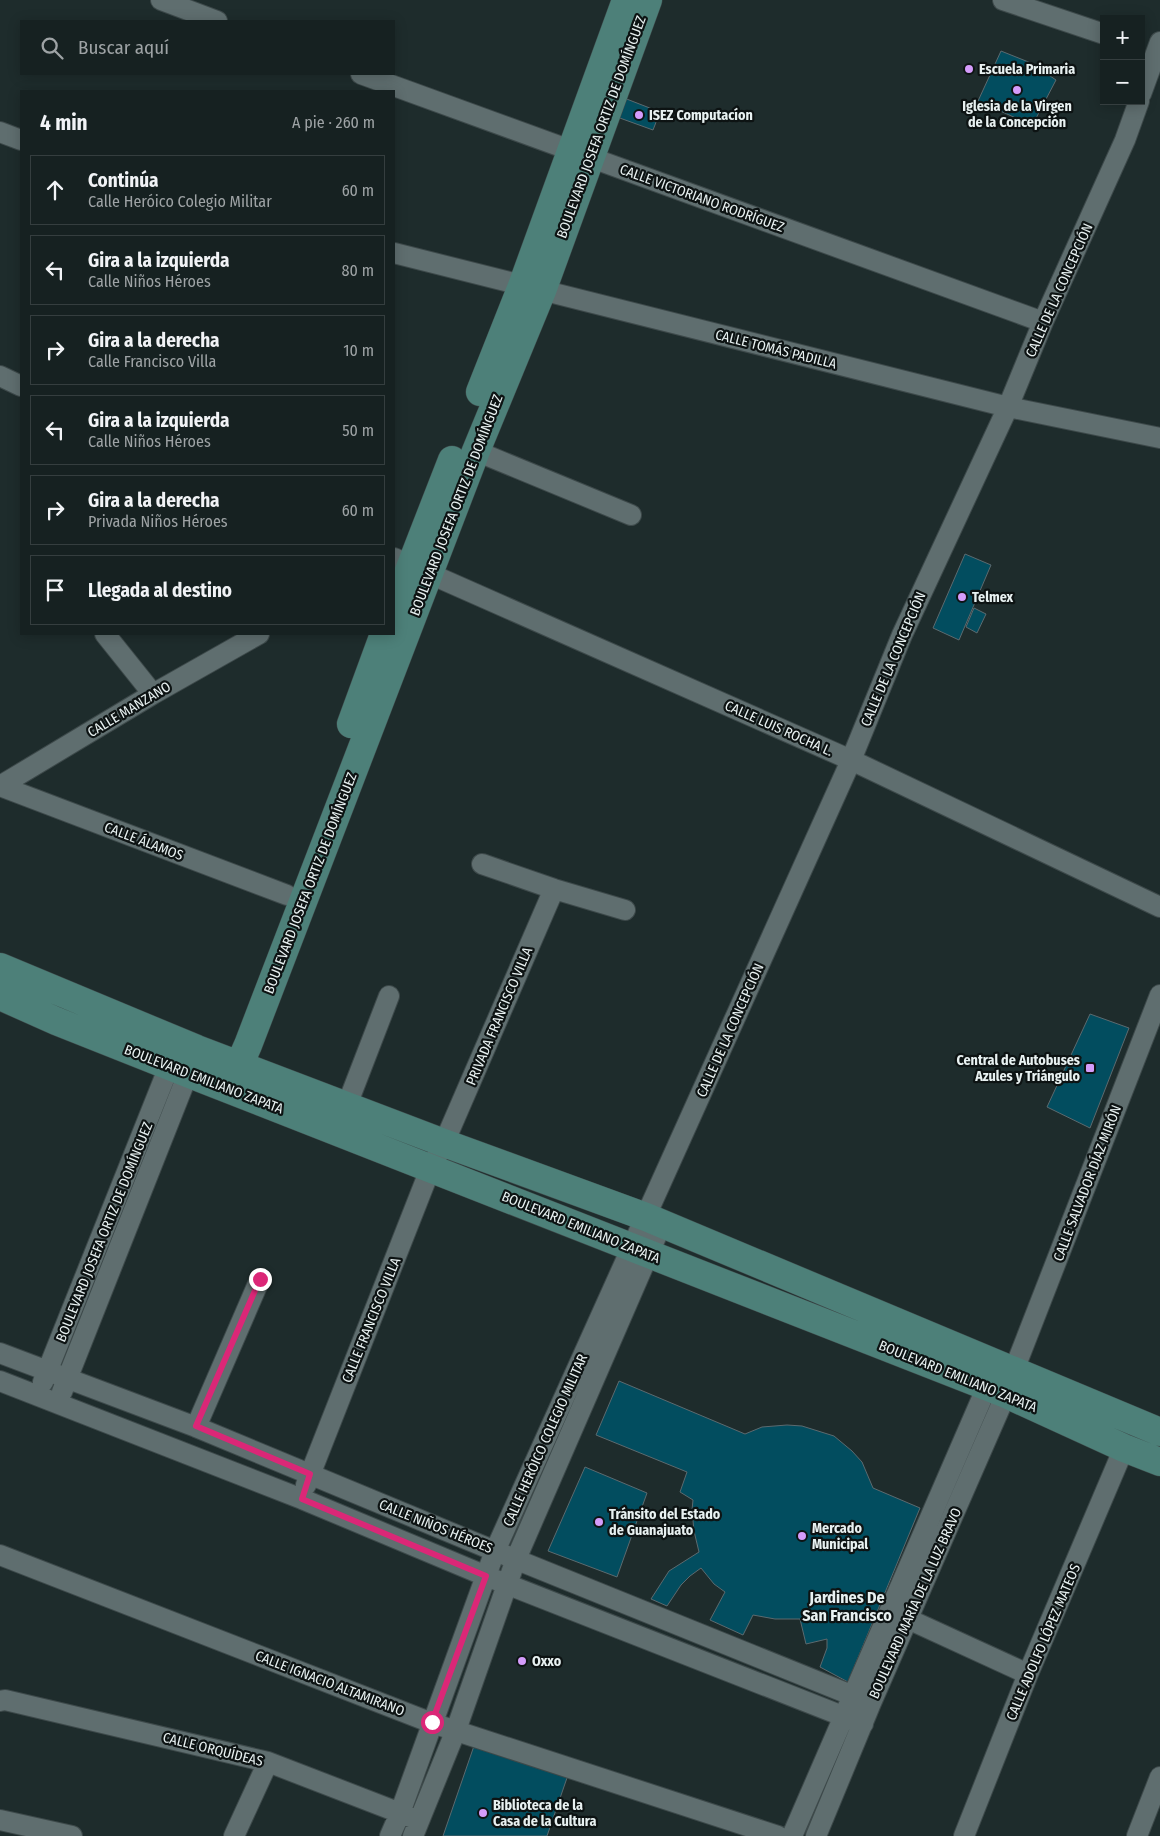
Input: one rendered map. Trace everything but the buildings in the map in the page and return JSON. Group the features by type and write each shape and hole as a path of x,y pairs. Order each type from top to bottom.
{"street":[{"path":"161,0 214,20"},
{"name":"BOULEVARD JOSEFA ORTIZ DE DOMÍNGUEZ","path":"581,154 626,0"},
{"name":"BOULEVARD JOSEFA ORTIZ DE DOMÍNGUEZ","path":"395,613 411,566 476,451 581,154 648,0"},
{"path":"1003,0 1100,33"},
{"path":"1145,80 1154,49"},
{"name":"CALLE VICTORIANO RODRÍGUEZ","path":"363,75 1043,322"},
{"name":"CALLE DE LA CONCEPCIÓN","path":"654,1220 851,760 909,619 1008,407 1043,322 1125,140 1138,105"},
{"path":"0,132 20,140"},
{"name":"CALLE TOMÁS PADILLA","path":"395,254 1008,407 1160,438"},
{"name":"BOULEVARD JOSEFA ORTIZ DE DOMÍNGUEZ","path":"395,606 532,289"},
{"path":"0,376 20,386"},
{"path":"476,451 632,515"},
{"name":"CALLE LUIS ROCHA L.","path":"411,566 851,760 1160,906"},
{"path":"106,635 153,694"},
{"name":"CALLE MANZANO","path":"0,786 153,694 257,635"},
{"name":"BOULEVARD JOSEFA ORTIZ DE DOMÍNGUEZ","path":"227,1074 287,895 384,635"},
{"name":"BOULEVARD JOSEFA ORTIZ DE DOMÍNGUEZ","path":"227,1074 248,1046 388,635"},
{"name":"CALLE ÁLAMOS","path":"0,786 287,895"},
{"path":"482,864 554,889 625,910"},
{"name":"PRIVADA FRANCISCO VILLA","path":"444,1143 554,889"},
{"name":"BOULEVARD EMILIANO ZAPATA","path":"0,968 184,1057 227,1074 431,1167 641,1250 1001,1379 1160,1432"},
{"name":"CALLE SALVADOR DÍAZ MIRÓN","path":"1001,1379 1160,995"},
{"name":"BOULEVARD EMILIANO ZAPATA","path":"0,996 56,1021 184,1057"},
{"path":"347,1105 389,996"},
{"name":"BOULEVARD JOSEFA ORTIZ DE DOMÍNGUEZ","path":"37,1396 184,1057"},
{"name":"BOULEVARD JOSEFA ORTIZ DE DOMÍNGUEZ","path":"57,1403 184,1057"},
{"name":"BOULEVARD EMILIANO ZAPATA","path":"227,1074 347,1105 444,1143 654,1220 1001,1379 1124,1448 1160,1462"},
{"name":"CALLE FRANCISCO VILLA","path":"302,1499 310,1474 431,1167 444,1143"},
{"name":"CALLE HERÓICO COLEGIO MILITAR","path":"416,1828 456,1730 516,1559 654,1220"},
{"name":"CALLE HERÓICO COLEGIO MILITAR","path":"390,1836 495,1551 641,1250"},
{"path":"196,1426 260,1279"},
{"name":"CALLE NIÑOS HÉROES","path":"0,1353 196,1426 495,1551 862,1700"},
{"name":"BOULEVARD MARÍA DE LA LUZ BRAVO","path":"862,1700 908,1619 1001,1379"},
{"name":"BOULEVARD MARÍA DE LA LUZ BRAVO","path":"816,1836 862,1700 1001,1379"},
{"name":"CALLE NIÑOS HÉROES","path":"0,1381 302,1499 486,1576 854,1721"},
{"name":"CALLE ADOLFO LÓPEZ MATEOS","path":"964,1836 1028,1674 1124,1448"},
{"name":"CALLE IGNACIO ALTAMIRANO","path":"0,1554 432,1722 778,1836"},
{"path":"908,1619 1028,1674"},
{"name":"CALLE ORQUÍDEAS","path":"0,1701 5,1700 268,1762 400,1813 416,1828"},
{"name":"BOULEVARD MARÍA DE LA LUZ BRAVO","path":"792,1836 854,1721"},
{"path":"234,1836 268,1762"},
{"path":"1138,1836 1160,1777"},
{"path":"0,1820 72,1836"}],"place":[{"name":"Escuela Primaria","path":"969,69"},
{"name":"Iglesia de la Virgen de la Concepción","path":"1017,90"},
{"name":"ISEZ Computacíon","path":"639,115"},
{"name":"Telmex","path":"962,597"},
{"name":"Central de Autobuses Azules y Triángulo","path":"1090,1068"},
{"name":"Tránsito del Estado de Guanajuato","path":"599,1522"},
{"name":"Mercado Municipal","path":"802,1536"},
{"name":"Oxxo","path":"522,1661"},
{"name":"Biblioteca de la Casa de la Cultura","path":"483,1813"}],"district":[{"name":"Jardines De San Francisco","path":"847,1606"}],"route":[{"path":"260,1279 196,1426 310,1474 302,1499 486,1576 432,1722"}]}
